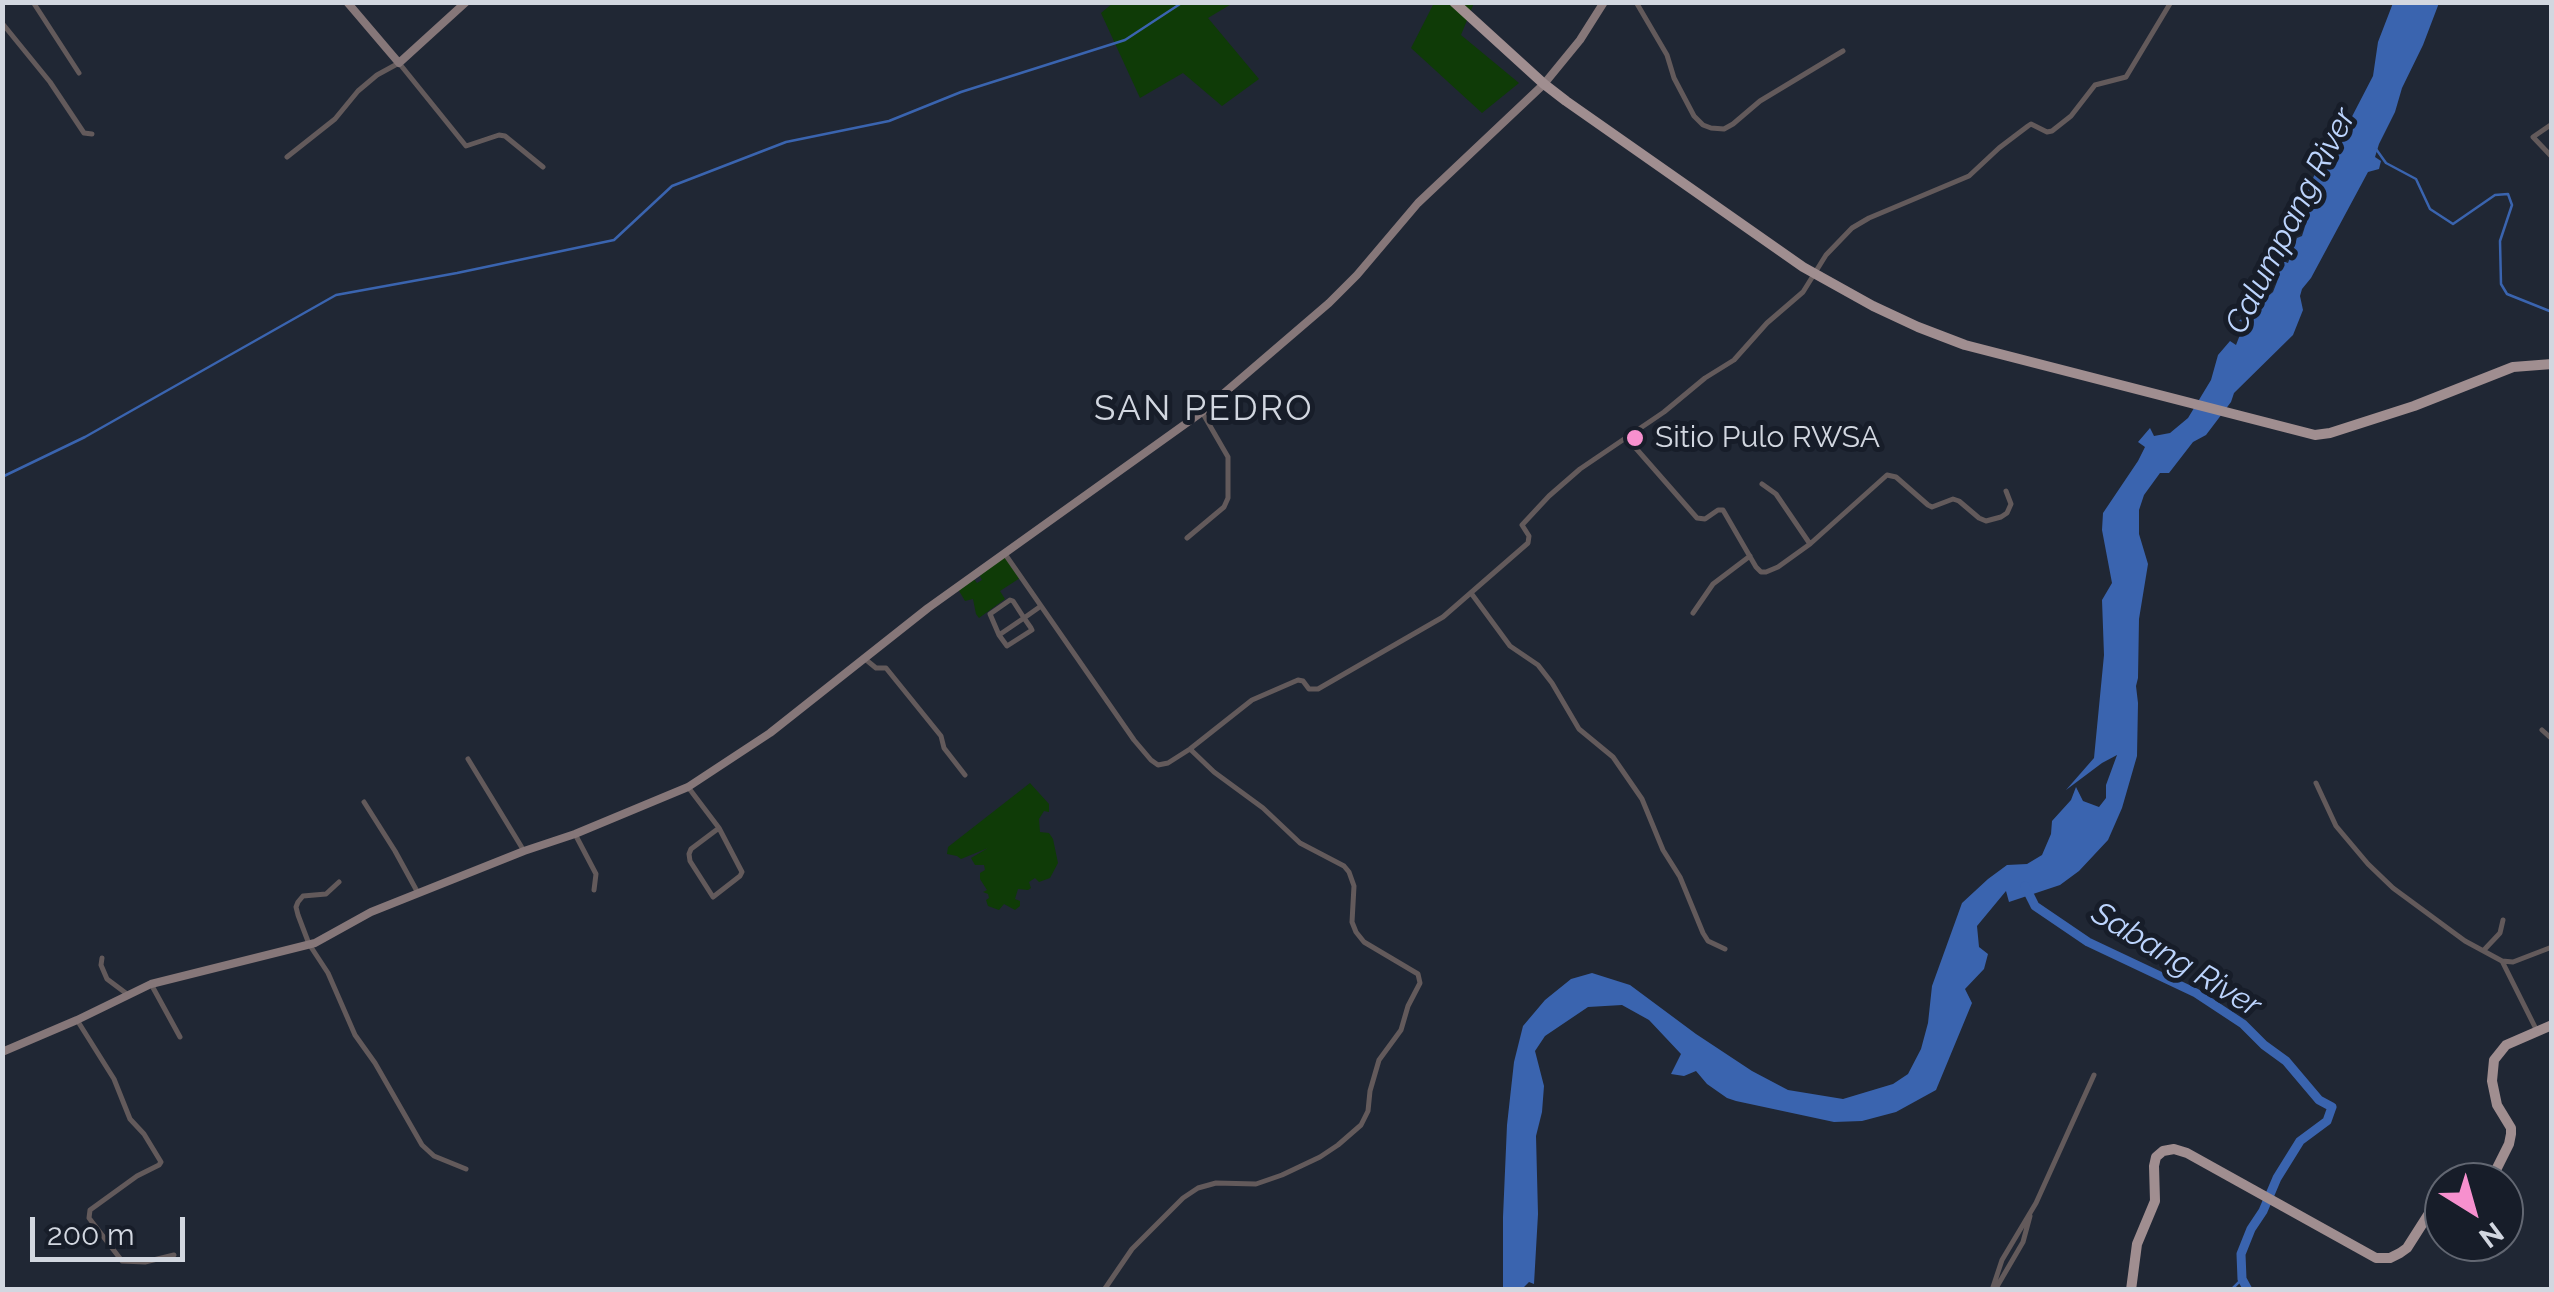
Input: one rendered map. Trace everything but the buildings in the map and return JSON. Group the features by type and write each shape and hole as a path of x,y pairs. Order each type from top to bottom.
{"main road":[{"path":"1454,2 1544,84 1814,274 1918,327 1965,344 2315,436 2414,406 2513,367 2552,364"},
{"path":"2500,1162 2512,1134 2498,1110 2492,1087 2494,1060 2506,1045 2552,1025"},
{"path":"2131,1290 2138,1244 2155,1201 2156,1157 2163,1151 2187,1153 2369,1256 2381,1259 2407,1248 2424,1221"}],"street":[{"path":"33,2 79,73"},
{"path":"347,2 466,146 502,135 542,168"},
{"path":"287,157 335,119 358,90 399,63 466,2"},
{"path":"2,1052 151,984 308,944 371,912 688,788 770,734 928,608 1202,412 1357,276 1418,204 1544,84 1580,40 1604,2"},
{"path":"1636,2 1667,55 1694,116 1711,128 1724,129 1734,124 1760,101 1843,51"},
{"path":"1004,553 1134,740 1158,765 1168,763 1252,700 1298,680 1318,689 1443,616 1528,543 1523,522 1570,478 1734,360 1803,292 1826,254 1852,228 1969,176 2031,124 2052,131 2071,116 2095,85 2123,79 2171,2"},
{"path":"2,23 50,82 84,133 92,134"},
{"path":"2552,124 2533,137 2552,156"},
{"path":"1187,538 1228,502 1228,458 1202,412"},
{"path":"1626,437 1698,518 1705,519 1723,510 1761,572 1778,568 1810,544 1887,476 1896,476 1932,507 1960,501 1986,521 2001,518 2006,512 2011,504 2006,491"},
{"path":"1762,484 1776,494 1810,544"},
{"path":"1692,613 1713,584 1750,556"},
{"path":"1471,593 1510,646 1538,665 1552,682 1580,729 1613,757 1642,799 1703,932 1708,940 1725,948"},
{"path":"1010,600 1032,630 1006,646 999,635 990,614 1010,600"},
{"path":"999,635 1042,606"},
{"path":"864,659 876,668 886,668 941,736 944,748 966,775"},
{"path":"2542,730 2552,739"},
{"path":"1104,1290 1132,1249 1198,1188 1216,1183 1256,1184 1282,1174 1338,1145 1361,1125 1368,1111 1379,1060 1401,1030 1420,983 1418,974 1364,942 1356,932 1352,922 1354,886 1344,866 1300,843 1264,808 1190,750"},
{"path":"468,759 524,851"},
{"path":"2316,783 2336,826 2368,864 2412,905 2502,961 2513,962 2552,947"},
{"path":"688,788 719,828 742,872 713,898 689,854 719,828"},
{"path":"364,802 396,850 418,894"},
{"path":"576,834 596,874 594,890"},
{"path":"338,882 326,894 306,895 298,902 298,915 308,944 328,973 355,1034 422,1145 434,1156 466,1169"},
{"path":"2484,950 2500,933 2503,920"},
{"path":"102,958 107,979 127,994"},
{"path":"2502,961 2537,1031"},
{"path":"151,984 180,1037"},
{"path":"78,1020 114,1080 130,1119 161,1162 90,1210 89,1218 122,1261 145,1262 174,1255"},
{"path":"1994,1290 2002,1260 2033,1208 2094,1075"}],"green space":[{"path":"1113,3 1233,3 1208,18 1259,79 1222,106 1183,73 1140,98 1101,13"},
{"path":"1434,3 1474,3 1461,35 1519,83 1482,113 1411,48"},
{"path":"1005,556 1020,578 1000,591 1005,599 979,618 973,599 965,601 958,589 974,579 977,583 982,580 979,574"},
{"path":"1030,783 1049,804 1049,812 1044,811 1039,819 1040,832 1049,833 1053,839 1058,863 1050,878 1039,882 1035,878 1029,882 1028,890 1018,889 1015,899 1020,906 1015,910 1004,904 999,910 988,906 988,894 983,892 987,890 980,879 984,865 975,865 971,858 988,848 961,859 947,854 948,847"}],"water":[{"path":"2393,3 2439,3 2379,144 2375,157 2381,161 2379,169 2368,172 2302,289 2303,310 2293,335 2234,393 2206,435 2193,442 2169,473 2160,473 2144,495 2139,510 2139,534 2148,564 2139,619 2137,756 2122,808 2108,840 2079,871 2060,885 2009,902 2006,891 1977,926 1979,947 1988,954 1984,969 1965,989 1972,1003 1936,1090 1896,1112 1862,1121 1834,1122 1736,1101 1707,1084 1696,1071 1684,1076 1671,1074 1681,1054 1649,1020 1622,1005 1588,1007 1545,1036 1535,1051 1544,1086 1536,1136 1538,1214 1534,1284 1503,1290 1507,1125 1514,1062 1523,1026 1545,1000 1571,979 1592,973 1630,985 1696,1034 1788,1090 1843,1099 1893,1084 1908,1074 1921,1049 1932,986 1962,903 2007,865 2027,864 2042,855 2052,821 2071,800 2076,787 2083,801 2099,807 2106,798 2106,785 2117,755 2066,790 2094,758 2104,655 2102,600 2112,583 2102,530 2103,513 2145,447 2138,442 2150,428 2154,436 2170,433 2188,418 2211,380 2218,355 2230,341 2236,345 2245,322 2239,321 2273,292 2280,274 2275,265 2277,259 2288,263 2297,238 2302,236 2306,217 2296,229 2293,223 2318,167 2330,159 2373,76 2378,42"}],"waterway":[{"path":"2,477 85,437 336,295 614,240 672,186 786,142 889,121 961,92 1125,40 1183,2"},
{"path":"2376,149 2386,163 2416,179 2430,209 2453,224 2495,195 2508,194 2512,205 2500,241 2501,284 2507,294 2552,312"},
{"name":"Sabang River","path":"2025,886 2035,906 2088,942 2196,993 2243,1024 2286,1061 2319,1100 2332,1107 2327,1121 2300,1141 2251,1229 2241,1254 2242,1279 2248,1290"},
{"path":"2231,1290 2242,1279"}],"place":[{"name":"Sitio Pulo RWSA","path":"1635,438"}],"district":[{"name":"SAN PEDRO","path":"1204,409"}],"water label":[{"name":"Calumpang River","path":"2291,221"}]}
